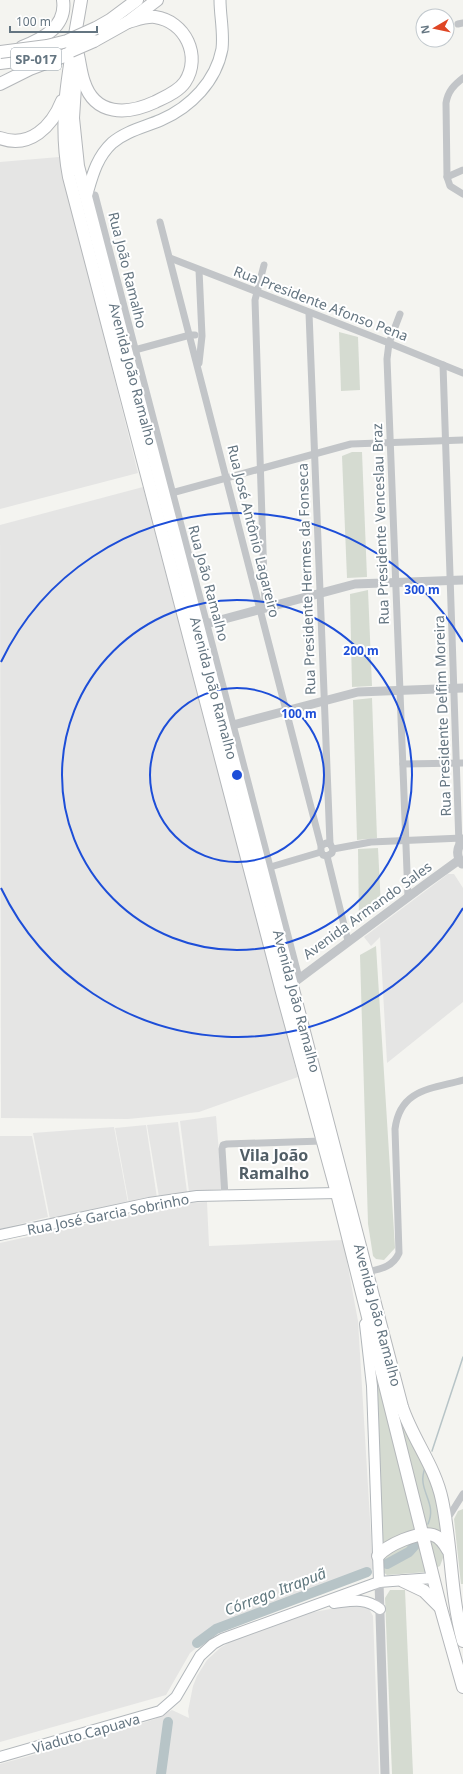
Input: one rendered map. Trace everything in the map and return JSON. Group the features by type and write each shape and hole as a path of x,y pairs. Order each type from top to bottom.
{"highway":[{"path":"12,51 35,42 52,31 62,13 63,0"},
{"name":"Avenida João Ramalho","path":"89,0 74,53 74,129 78,166 91,196 296,981 367,1272 402,1407 410,1427 437,1480 442,1499 450,1565 463,1641"},
{"name":"SP-017","path":"0,52 47,46 67,41 110,20 137,0"},
{"name":"SP-017","path":"0,63 74,53 128,22 157,0"},
{"name":"Avenida João Ramalho","path":"80,3 65,94 65,144 70,177 282,992 337,1193 362,1298 454,1656"},
{"path":"0,84 30,69 74,53 88,91 93,98 111,110 134,110 171,94 185,82 190,72 190,53 188,43 183,32 176,24 166,19 153,17 128,22"},
{"path":"0,138 16,140 37,135 48,125 56,114 65,94"},
{"path":"188,634 192,629 202,625"},
{"path":"197,666 210,697 217,720 228,725"},
{"path":"282,992 296,981"},
{"path":"378,1556 390,1545 423,1534 432,1535 440,1539 448,1550"},
{"path":"433,1578 450,1565"},
{"path":"403,1581 424,1592 441,1609"},
{"path":"448,1636 453,1630 461,1626"},
{"path":"454,1656 461,1664 463,1671"},
{"path":"454,1656 463,1687"}],"main road":[{"path":"91,196 95,166 99,158 112,143 133,130 163,119 178,111 206,86 214,72 222,48 220,0"},
{"name":"Rua José Garcia Sobrinho","path":"0,1236 149,1203 197,1196 337,1193"},
{"name":"Avenida João Ramalho","path":"362,1298 372,1386 379,1582"},
{"path":"0,1750 170,1703 180,1692 195,1662 205,1650 232,1634 318,1605 379,1582 433,1578"},
{"path":"318,1605 358,1600 370,1602 380,1609"},
{"name":"Viaduto Capuava","path":"0,1757 160,1711 170,1703"}],"street":[{"path":"463,78 451,88 447,94 446,102 447,180 450,186 463,194"},
{"path":"447,180 463,170"},
{"name":"Rua José Antônio Lagareiro","path":"160,222 323,851 348,941"},
{"name":"Rua Presidente Afonso Pena","path":"170,258 389,342 463,373"},
{"path":"261,609 264,600 264,581 255,308 256,292 264,265"},
{"path":"198,366 202,336 199,270"},
{"name":"Rua Presidente Hermes da Fonseca","path":"309,312 331,846"},
{"name":"Rua Presidente Venceslau Braz","path":"400,314 389,342 387,359 408,897"},
{"path":"131,351 190,335 202,336"},
{"name":"Rua Presidente Delfim Moreira","path":"443,365 450,580 458,688 461,838"},
{"path":"168,494 351,444 463,440"},
{"path":"202,625 355,584 463,580"},
{"path":"254,582 259,583 264,581"},
{"path":"228,725 358,692 458,688"},
{"path":"403,764 460,763"},
{"path":"323,851 326,843 331,846 370,842 445,839 452,842 461,838"},
{"path":"461,838 457,854 461,863"},
{"path":"266,868 323,851 332,853 331,846"},
{"name":"Avenida Armando Sales","path":"296,981 408,897 461,863"},
{"path":"367,1272 390,1265 397,1258 399,1253 395,1129 399,1110 403,1103 414,1095 463,1080"},
{"path":"225,1196 223,1145 322,1140"},
{"path":"442,1499 451,1502 461,1497"},
{"path":"445,1522 461,1497"},
{"path":"379,1582 385,1774"}],"shaded area":[{"path":"59,157 138,473 0,509 0,162"},
{"path":"339,332 358,337 360,390 341,391"},
{"path":"352,452 362,452 367,577 347,578 342,456"},
{"path":"143,487 298,1077 199,1112 128,1119 1,1118 0,525"},
{"path":"368,590 372,686 352,687 350,594"},
{"path":"372,698 377,838 357,840 353,700"},
{"path":"378,848 381,907 359,922 358,849"},
{"path":"448,874 454,874 463,888 463,1002 387,1063 380,937 371,946 364,937"},
{"path":"376,946 395,1248 384,1260 376,1259 373,1256 368,1224 360,955"},
{"path":"216,1116 222,1189 189,1192 180,1121"},
{"path":"178,1122 187,1192 159,1197 147,1125"},
{"path":"146,1125 157,1198 129,1204 115,1128"},
{"path":"114,1127 128,1203 50,1219 33,1133"},
{"path":"0,1136 32,1136 48,1217 0,1229"},
{"path":"207,1202 209,1246 343,1240 358,1321 373,1569 228,1623 190,1653 166,1695 0,1742 0,1243 180,1203"},
{"path":"385,1361 435,1485 446,1550 440,1566 427,1572 387,1575 383,1572 375,1371"},
{"path":"463,1509 463,1584 461,1584 454,1519 458,1511"},
{"path":"390,1590 405,1590 413,1774 392,1774 385,1598"},
{"path":"362,1603 368,1607 373,1616 379,1774 0,1774 0,1764 95,1738 155,1719 172,1710 189,1718 188,1711 193,1686 197,1676 207,1660 220,1648 230,1642 309,1613"}],"waterway":[{"name":"Córrego Itrapuã","path":"432,1451 463,1357"},
{"name":"Córrego Itrapuã","path":"425,1468 423,1483 430,1509 428,1524"},
{"name":"Córrego Itrapuã","path":"387,1564 409,1552 417,1543"},
{"name":"Córrego Itrapuã","path":"197,1643 216,1629 367,1572"},
{"name":"Córrego Itrapuã","path":"161,1774 168,1722"}],"district":[{"name":"Vila João Ramalho","path":"274,1164"}]}
